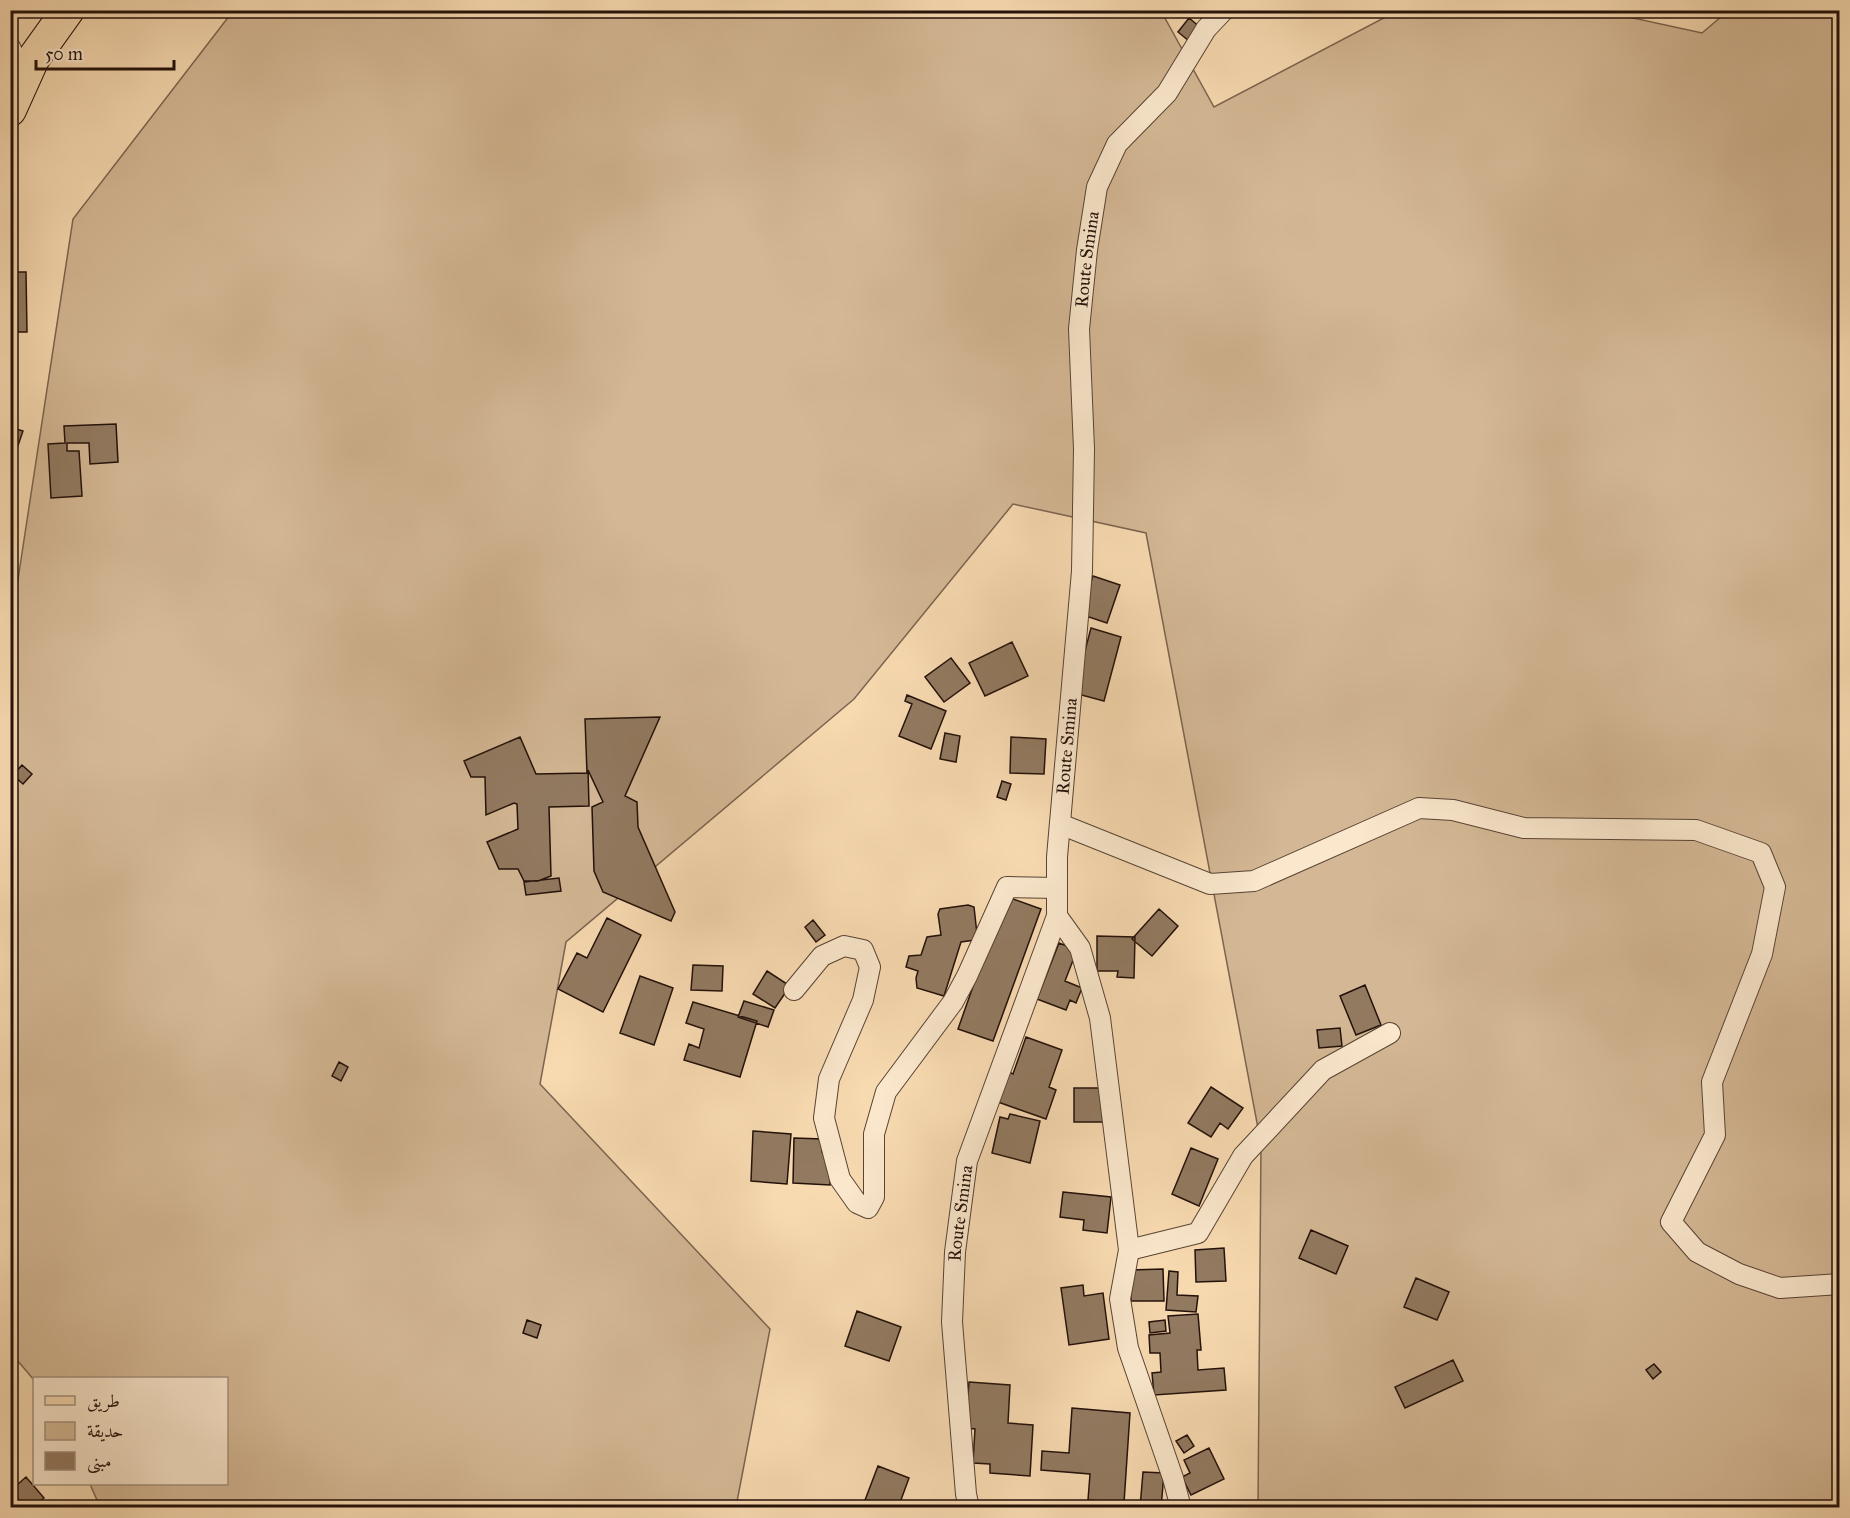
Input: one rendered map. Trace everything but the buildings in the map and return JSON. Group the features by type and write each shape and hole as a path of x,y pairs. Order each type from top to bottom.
{"main road":[{"path":"10,110 33,59 68,10"}],"street":[{"name":"Route Smina","path":"969,1508 952,1322 955,1252 967,1161 1057,916 1060,824 1082,572 1084,449 1079,329 1087,250 1097,187 1117,144 1167,93 1206,29 1224,10"},
{"path":"10,47 24,78"},
{"path":"1060,824 1210,884 1254,881 1419,808 1453,810 1524,828 1696,830 1761,853 1775,887 1762,954 1712,1082 1715,1135 1671,1222 1697,1252 1739,1274 1780,1288 1839,1284"},
{"path":"794,990 822,956 844,946 863,950 870,967 863,1000 829,1079 824,1118 840,1179 857,1203 868,1208 874,1197 874,1134 886,1092 953,1002 1007,887 1057,888"},
{"path":"1057,916 1080,948 1100,1018 1129,1250 1120,1299 1128,1348 1173,1478 1181,1508"},
{"path":"1129,1250 1198,1233 1243,1156 1323,1071 1390,1033"}],"green space":[{"path":"233,11 1161,11 1214,107 1397,11 1601,11 1702,33 1728,11 1839,11 1839,1507 1258,1507 1261,1144 1146,533 1013,504 854,699 566,942 540,1084 770,1329 736,1507 100,1507 90,1485 228,1485 228,1377 33,1377 33,1379 11,1353 10,611 15,599 73,219"}]}
